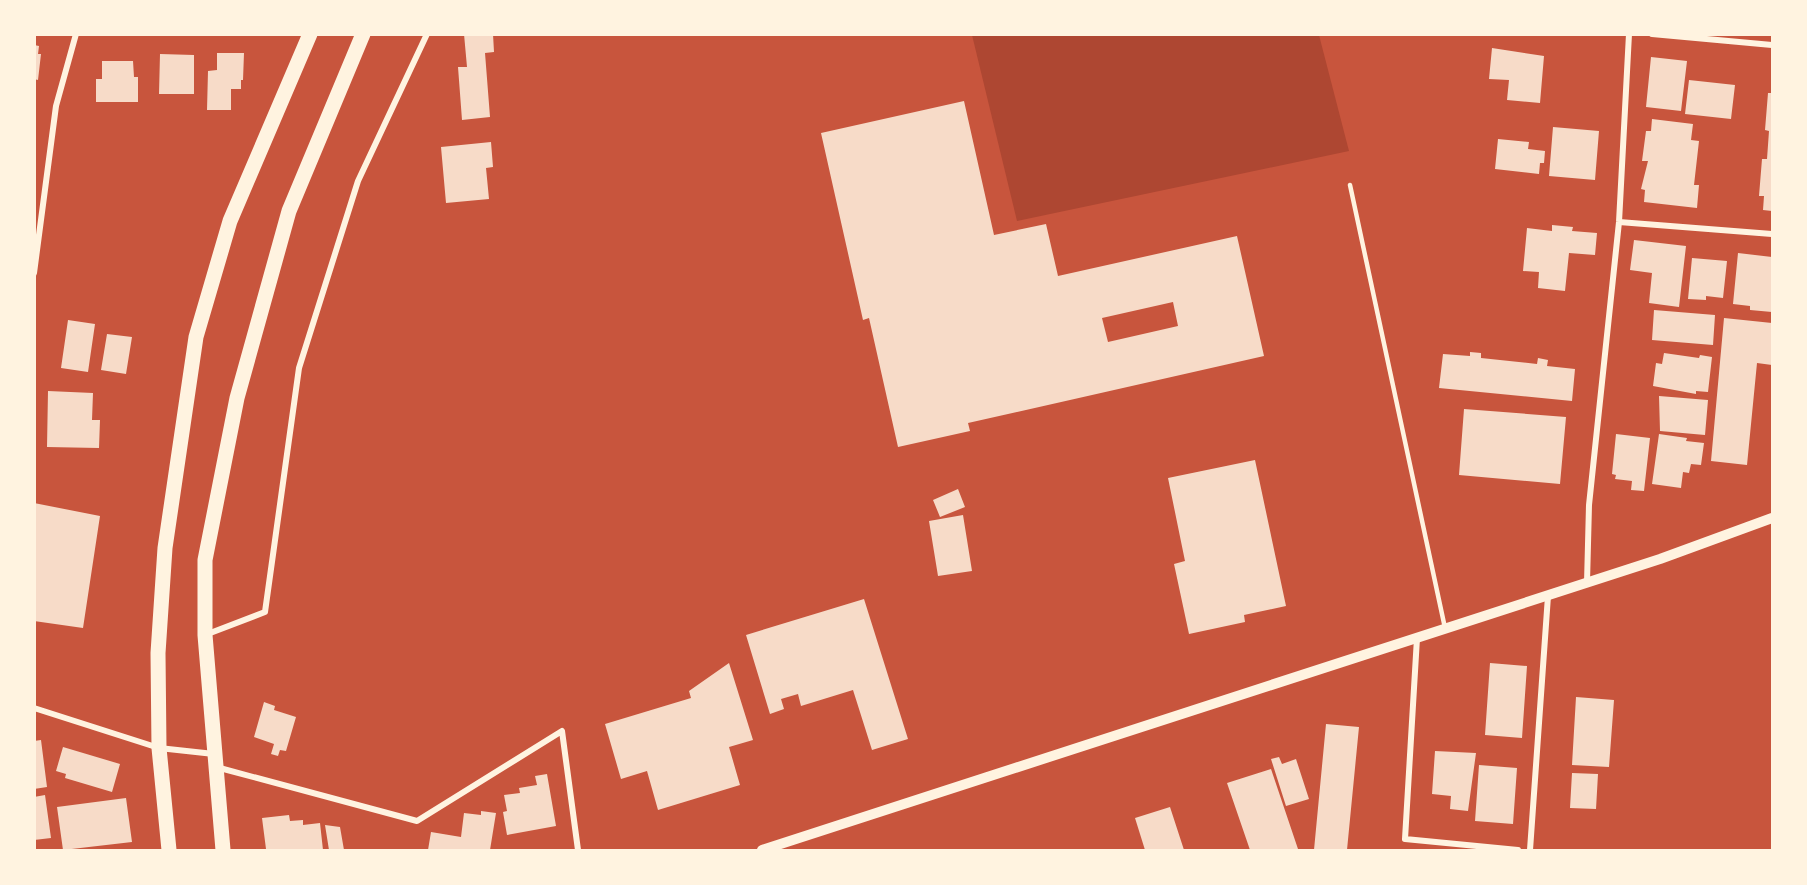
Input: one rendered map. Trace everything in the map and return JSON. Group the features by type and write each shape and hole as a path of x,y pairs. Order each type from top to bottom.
{"main road":[{"path":"169,850 159,748 158,653 165,548 196,336 230,221 310,34"},
{"path":"223,850 205,635 205,560 237,398 289,211 363,34"}],"street":[{"path":"34,273 57,106 76,34"},
{"path":"205,635 265,612 299,368 358,181 427,34"},
{"path":"1587,583 1589,505 1619,222 1629,34"},
{"path":"1652,34 1773,45"},
{"path":"1619,222 1773,234"},
{"path":"762,850 1548,596 1773,518"},
{"path":"1530,850 1548,596"},
{"path":"1417,638 1405,839 1518,850"},
{"path":"34,708 159,748 215,760 417,821 562,731 578,850"}],"lane":[{"path":"1350,185 1445,628"}],"shaded area":[{"path":"972,35 1319,35 1349,151 1017,221"}],"building":[{"path":"464,34 493,34 494,52 485,53 490,117 462,120 458,67 467,67"},
{"path":"34,45 39,46 38,54 41,54 38,80 34,79"},
{"path":"1492,48 1544,56 1540,103 1507,100 1509,80 1489,79"},
{"path":"217,53 244,53 241,89 231,89 231,110 207,110 208,71 217,70"},
{"path":"160,54 194,55 194,94 159,94"},
{"path":"1651,57 1687,61 1681,111 1646,107"},
{"path":"102,61 133,61 134,77 138,77 138,102 96,102 96,79 102,79"},
{"path":"1689,80 1735,85 1731,119 1685,114"},
{"path":"1768,93 1772,93 1772,211 1763,210 1764,196 1759,196 1762,159 1767,159 1769,131 1765,130"},
{"path":"964,101 994,235 1046,224 1058,276 1237,236 1264,356 968,423 970,431 898,447 869,318 863,320 821,133","holes":["1173,302 1178,326 1108,342 1102,318"]},
{"path":"1652,119 1693,124 1691,140 1699,141 1694,185 1699,185 1697,208 1644,202 1645,190 1641,189 1648,161 1642,161 1646,131 1651,131"},
{"path":"1553,127 1599,131 1595,180 1549,176"},
{"path":"1498,139 1529,142 1528,149 1545,151 1544,163 1540,163 1539,174 1495,169"},
{"path":"491,142 493,167 486,168 489,199 446,203 441,147"},
{"path":"1552,225 1573,227 1572,231 1597,233 1595,255 1569,253 1565,291 1538,288 1539,272 1523,271 1527,228 1552,231"},
{"path":"1634,240 1686,246 1679,307 1649,303 1652,273 1630,270"},
{"path":"1738,253 1772,257 1772,312 1750,310 1750,306 1733,304"},
{"path":"1692,258 1727,261 1723,298 1706,296 1706,300 1688,299"},
{"path":"1654,310 1715,315 1713,345 1652,340"},
{"path":"1724,318 1772,323 1772,365 1757,363 1747,465 1711,461"},
{"path":"68,320 95,324 88,372 61,368"},
{"path":"107,334 132,337 126,374 101,370"},
{"path":"1470,352 1481,353 1481,358 1537,364 1538,358 1548,360 1547,366 1575,369 1572,401 1439,388 1443,354 1470,356"},
{"path":"1664,353 1699,358 1700,355 1712,357 1708,392 1696,391 1696,394 1653,386 1656,363 1662,364"},
{"path":"48,391 93,393 92,420 100,420 99,448 47,447"},
{"path":"1659,396 1708,400 1705,435 1660,431"},
{"path":"1464,409 1566,417 1560,484 1459,475"},
{"path":"1616,434 1650,438 1644,491 1631,490 1632,481 1615,479 1616,475 1612,474"},
{"path":"1659,434 1704,443 1701,465 1691,464 1689,473 1683,472 1681,488 1652,484"},
{"path":"1255,460 1286,606 1244,615 1245,622 1189,634 1174,564 1185,561 1168,478"},
{"path":"958,489 965,507 940,517 933,500"},
{"path":"34,503 100,516 83,628 34,621"},
{"path":"963,515 972,571 938,576 929,521"},
{"path":"864,599 908,739 872,750 853,690 801,706 798,694 781,699 784,709 770,714 746,635"},
{"path":"729,663 753,740 729,747 740,785 658,810 647,771 621,779 605,724 691,698 689,691"},
{"path":"1490,663 1527,666 1522,738 1485,735"},
{"path":"1576,697 1614,700 1609,767 1572,765"},
{"path":"264,702 275,706 274,710 296,717 286,751 280,750 278,756 271,754 274,744 254,737"},
{"path":"1326,724 1359,727 1347,850 1314,850"},
{"path":"41,740 47,787 34,789 34,741"},
{"path":"63,747 120,764 112,792 65,778 66,774 56,771"},
{"path":"1435,751 1476,753 1468,811 1450,809 1451,796 1432,794"},
{"path":"1279,757 1282,764 1296,759 1309,799 1286,806 1271,759"},
{"path":"1479,765 1517,768 1513,824 1475,821"},
{"path":"1271,769 1298,849 1250,850 1227,783"},
{"path":"1572,773 1598,774 1596,809 1570,808"},
{"path":"547,774 556,826 507,835 503,812 507,811 504,795 520,793 519,788 537,785 535,776"},
{"path":"45,795 51,838 34,840 34,797"},
{"path":"126,798 132,842 63,850 57,807"},
{"path":"1170,807 1184,850 1145,850 1135,818"},
{"path":"481,811 496,813 490,850 428,850 431,832 461,837 464,813 481,815"},
{"path":"289,815 290,821 303,820 303,825 320,823 323,850 266,849 262,818"},
{"path":"325,825 340,827 344,850 329,850"}]}
